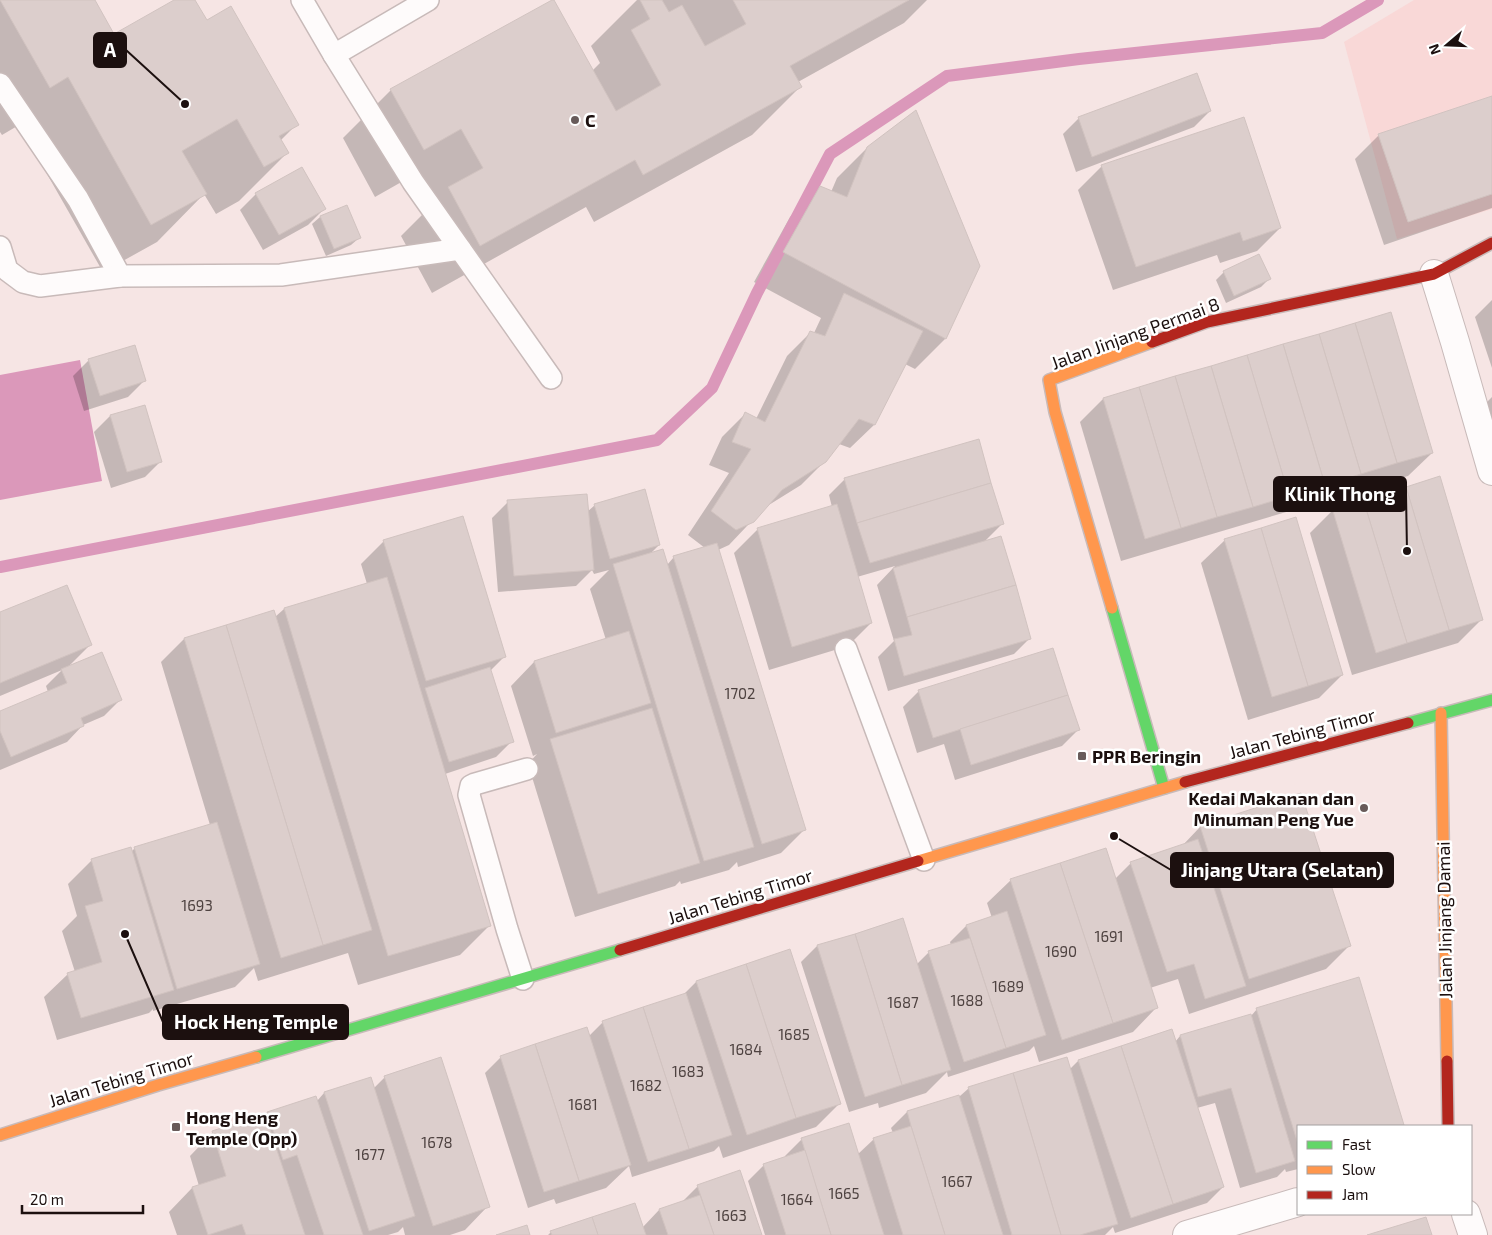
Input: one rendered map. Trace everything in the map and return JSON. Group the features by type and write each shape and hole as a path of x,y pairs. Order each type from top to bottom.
{"street":[{"name":"Jalan Jinjang Permai 8","path":"1164,788 1055,412 1049,380 1207,322 1434,274 1492,243"},
{"path":"1434,274 1456,342 1492,471"},
{"name":"Jalan Tebing Timor","path":"0,1135 158,1085 523,979 1164,788 1492,700"},
{"name":"Jalan Jinjang Damai","path":"1441,713 1448,1125"},
{"path":"1187,1235 1297,1202"},
{"path":"1466,1215 1473,1235"}],"lane":[{"path":"302,0 413,182 551,378"},
{"path":"334,55 428,0"},
{"path":"0,84 78,199 120,276"},
{"path":"0,246 7,270 24,282 40,286 120,276 281,275 460,249"},
{"path":"846,649 924,860"},
{"path":"523,979 469,795 471,786 475,784 527,769"}],"shaded area":[{"path":"1414,0 1492,0 1492,209 1397,239 1344,42"},
{"path":"80,360 102,481 0,500 0,375"}],"building":[{"path":"0,0 95,0 114,34 174,0 195,0 207,20 231,6 299,125 279,136 289,153 264,167 237,119 182,151 207,194 151,225 68,77 50,88"},
{"name":"C","path":"554,0 616,111 661,85 631,30 650,19 640,0 662,0 669,12 682,5 705,46 746,24 733,0 909,0 790,66 802,87 643,175 635,160 480,246 448,187 483,168 461,129 424,150 390,89"},
{"path":"1197,73 1211,111 1092,157 1078,117"},
{"path":"1492,96 1492,194 1408,222 1378,134"},
{"path":"916,110 980,266 946,339 783,252 820,186 847,197 867,147"},
{"path":"1244,117 1281,228 1243,241 1240,232 1136,267 1101,165"},
{"path":"302,167 326,209 279,235 255,193"},
{"path":"347,205 361,238 334,249 320,216"},
{"path":"1259,254 1271,279 1234,296 1223,271"},
{"path":"844,293 923,331 875,425 859,419 826,462 782,490 754,522 736,530 711,511 751,449 732,442 745,412 765,422 810,331 825,336"},
{"path":"1391,312 1433,453 1397,463 1355,323"},
{"path":"1355,323 1397,463 1361,474 1319,334"},
{"path":"1319,334 1361,474 1325,485 1283,344"},
{"path":"1283,344 1325,485 1289,496 1247,355"},
{"path":"135,345 146,381 100,396 88,359"},
{"path":"1247,355 1289,496 1253,507 1211,366"},
{"path":"1211,366 1253,507 1217,517 1175,376"},
{"path":"1175,376 1217,517 1181,528 1139,387"},
{"path":"1139,387 1181,528 1145,539 1103,398"},
{"path":"145,405 162,462 127,472 110,415"},
{"path":"979,439 991,483 857,523 844,478"},
{"path":"1440,476 1483,620 1449,630 1406,487"},
{"path":"991,483 1004,524 870,563 857,523"},
{"path":"1406,487 1449,630 1407,643 1363,499"},
{"path":"645,489 660,545 610,559 594,504"},
{"path":"587,494 594,570 514,576 507,500"},
{"path":"1363,499 1407,643 1376,653 1332,508"},
{"path":"837,504 872,623 792,647 757,528"},
{"path":"463,516 506,657 426,681 383,540"},
{"path":"1296,517 1343,675 1308,686 1261,528"},
{"path":"1261,528 1308,686 1272,697 1224,539"},
{"path":"1001,536 1016,585 907,617 893,568"},
{"path":"717,543 806,830 762,844 673,556"},
{"path":"663,549 754,847 704,861 613,564"},
{"path":"387,577 491,926 388,956 284,608"},
{"path":"67,585 92,645 0,683 0,612"},
{"path":"1016,585 1031,639 904,676 894,639 912,635 907,617"},
{"path":"274,610 372,930 323,945 226,625"},
{"path":"226,625 323,945 281,958 184,638"},
{"path":"629,631 651,703 556,733 534,661"},
{"path":"1053,648 1068,695 933,738 918,690"},
{"path":"102,652 122,700 81,718 84,726 11,757 0,731 0,711 67,683 61,669"},
{"path":"490,667 514,742 449,762 425,688"},
{"path":"1068,695 1080,730 971,765 960,729"},
{"path":"652,708 700,863 598,894 550,739"},
{"path":"1301,793 1351,946 1249,979 1200,826"},
{"path":"217,822 260,964 177,989 134,847"},
{"path":"1198,839 1246,986 1205,999 1194,964 1167,972 1130,862"},
{"path":"131,847 174,990 81,1018 67,973 102,962 85,906 103,901 91,859"},
{"path":"1106,848 1158,1008 1113,1023 1060,863"},
{"path":"1060,863 1113,1023 1062,1040 1010,879"},
{"path":"1007,911 1046,1035 1006,1048 966,925"},
{"path":"903,918 951,1070 902,1085 855,934"},
{"path":"855,934 902,1085 865,1097 817,945"},
{"path":"970,938 1006,1048 964,1062 928,951"},
{"path":"790,949 841,1104 796,1118 746,964"},
{"path":"746,964 796,1118 747,1135 696,981"},
{"path":"1359,977 1404,1125 1297,1125 1297,1141 1256,1008"},
{"path":"686,993 732,1135 689,1149 643,1007"},
{"path":"643,1007 689,1149 648,1162 602,1021"},
{"path":"1251,1014 1295,1161 1256,1173 1231,1088 1198,1097 1180,1035"},
{"path":"587,1027 631,1165 579,1181 535,1044"},
{"path":"1172,1029 1224,1187 1173,1204 1121,1046"},
{"path":"535,1044 579,1181 544,1192 500,1056"},
{"path":"1121,1046 1173,1204 1131,1218 1078,1060"},
{"path":"441,1057 490,1207 433,1226 384,1076"},
{"path":"1067,1057 1118,1224 1080,1235 1061,1235 1013,1073"},
{"path":"1013,1073 1061,1235 1012,1235 968,1087"},
{"path":"371,1077 415,1216 369,1231 324,1092"},
{"path":"959,1095 1003,1235 945,1235 907,1111"},
{"path":"316,1096 363,1235 324,1235 297,1155 283,1160 267,1112"},
{"path":"265,1114 305,1235 246,1235 242,1224 208,1235 192,1187 226,1176 212,1131"},
{"path":"849,1123 884,1235 831,1235 801,1138"},
{"path":"911,1126 945,1235 903,1235 873,1138"},
{"path":"805,1150 831,1235 786,1235 763,1164"},
{"path":"740,1170 762,1235 714,1235 697,1185"},
{"path":"700,1195 714,1235 668,1235 659,1209"},
{"path":"635,1203 646,1235 598,1235 592,1217"},
{"path":"592,1217 598,1235 552,1235 550,1231"},
{"path":"1426,1217 1432,1235 1367,1235"},
{"path":"527,1225 530,1235 496,1235"}],"waterway":[{"path":"0,567 657,440 712,388 757,293 830,154 947,76 1079,59 1322,33 1378,0"}],"traffic: fast":[{"path":"1112,608 1164,788"},
{"path":"1408,723 1492,700"},
{"path":"256,1057 620,950"}],"traffic: slow":[{"path":"1112,608 1055,412 1049,380 1152,342"},
{"path":"1441,713 1447,1061"},
{"path":"918,861 1185,782"},
{"path":"0,1135 158,1085 256,1057"}],"traffic: jam":[{"path":"1152,342 1207,322 1434,274 1492,243"},
{"path":"1185,782 1408,723"},
{"path":"620,950 918,861"},
{"path":"1447,1061 1448,1125"}],"place":[{"name":"A","path":"185,104"},
{"name":"C","path":"575,120"},
{"name":"Klinik Thong","path":"1407,551"},
{"name":"PPR Beringin","path":"1082,756"},
{"name":"Kedai Makanan dan Minuman Peng Yue","path":"1364,808"},
{"name":"Jinjang Utara (Selatan)","path":"1114,836"},
{"name":"Hock Heng Temple","path":"125,934"},
{"name":"Hong Heng Temple (Opp)","path":"176,1127"}]}
